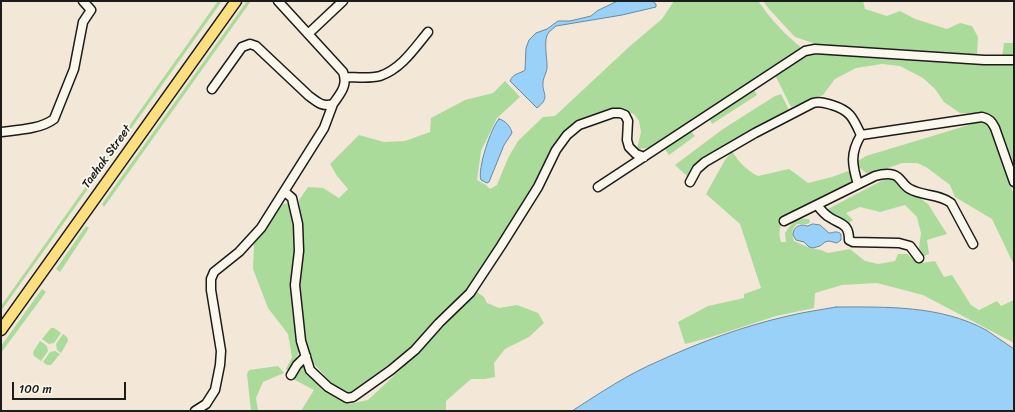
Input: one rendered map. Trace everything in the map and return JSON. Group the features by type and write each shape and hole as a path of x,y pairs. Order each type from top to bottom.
{"main road":[{"name":"Taehak Street","path":"1,330 236,1"}],"street":[{"path":"1,132 32,127 50,122 54,119 74,69 83,22 91,10 83,1"},
{"path":"195,411 206,404 215,390 220,365 221,351 211,290 211,279 214,272 239,252 261,228 324,128 334,104 341,94 345,84 343,72 278,1"},
{"path":"308,34 344,1"},
{"path":"345,77 378,76 388,72 402,62 428,32"},
{"path":"212,89 242,47 250,44 256,46 319,104 326,106 334,104"},
{"path":"598,187 805,51 815,49 984,60 1014,60"},
{"path":"690,182 695,172 705,162 755,132 817,102 842,108 850,113 861,135"},
{"path":"284,192 292,198 298,224 298,251 295,285 301,341 310,370 328,387 347,398 353,397 391,370 415,350 439,323 470,293 502,246 538,187 556,150 567,135 579,125 613,113 625,115 628,121 627,140 630,147 636,154 644,157"},
{"path":"861,135 982,117 992,122 995,128 1014,182"},
{"path":"858,184 853,167 854,150 861,135"},
{"path":"784,221 875,176 892,174 898,176 903,184 911,190 951,203 973,244"},
{"path":"817,205 824,214 844,225 849,231 849,240 853,242 899,243 910,246 919,258"},
{"path":"291,375 297,365 306,356"}],"green space":[{"path":"218,1 222,1 1,311 1,306"},
{"path":"247,1 251,1 104,207 102,204"},
{"path":"674,1 758,1 778,26 802,48 649,148 637,149 641,132 639,121 634,114 622,110 609,110 574,125 560,137 535,186 467,292 409,350 348,394 335,387 314,364 305,337 301,310 299,286 303,246 299,200 308,187 323,188 339,198 348,189 337,176 330,164 359,135 384,142 405,141 430,132 431,118 465,100 493,93 505,81 520,97 497,118 481,151 477,180 490,189 497,185 508,158 518,141 543,117 555,116 630,46 662,19"},
{"path":"763,1 863,1 865,9 887,16 900,11 915,19 947,29 960,23 972,26 978,37 977,55 819,45 795,37"},
{"path":"1004,43 1014,43 1014,58 1002,58"},
{"path":"814,51 1014,65 1014,164 997,121 988,114 960,113 944,102 935,89 923,78 900,66 882,64 856,68 835,79 823,95 791,107 775,75"},
{"path":"754,90 757,95 712,124 709,118"},
{"path":"781,94 789,110 710,156 687,176 675,165 723,129 775,96"},
{"path":"982,121 989,124 993,130 1014,196 1014,265 992,219 955,197 950,185 926,167 917,163 902,163 877,172 866,173 858,166 858,161 866,156"},
{"path":"690,130 695,136 669,155 664,148"},
{"path":"732,151 743,165 758,176 789,169 808,183 848,171 853,174 852,184 783,218 780,230 781,242 786,242 785,233 797,220 809,219 810,222 808,224 797,224 792,234 794,241 810,248 828,253 850,249 865,261 878,264 895,261 898,254 907,254 914,260 922,263 935,261 944,277 952,275 971,305 979,310 997,301 1001,306 1014,300 1014,343 923,295 877,283 842,285 815,293 814,308 776,316 685,344 678,322 708,306 744,298 744,294 761,288 740,224 706,194 725,160"},
{"path":"885,179 894,180 928,204 947,234 927,240 929,254 922,257 919,248 921,233 917,217 905,205 880,212 860,207 846,213 853,220 847,224 827,213 828,209"},
{"path":"292,203 297,224 299,352 289,371 286,369 292,357 288,334 268,308 253,269 254,244 283,204"},
{"path":"86,226 89,228 60,272 56,269"},
{"path":"42,289 46,292 1,353 1,346"},
{"path":"477,292 484,297 487,303 499,308 517,305 538,313 544,323 529,337 505,349 494,363 495,377 471,379 446,401 446,411 301,411 314,390 293,379 296,371 305,363 328,390 349,404 368,400 418,353"},
{"path":"51,328 54,328 61,333 54,343 49,344 42,339"},
{"path":"63,334 67,337 68,341 61,353 57,350 56,344"},
{"path":"40,341 47,346 48,351 41,361 34,356 33,352"},
{"path":"55,351 60,354 51,365 47,365 43,362 50,352"},
{"path":"278,366 284,373 263,382 256,398 258,411 251,411 247,374 249,370"}],"water":[{"path":"618,1 652,1 656,4 656,7 622,15 556,26 551,30 546,39 547,67 543,83 545,98 537,108 510,81 515,75 525,70 526,48 529,40 536,33 547,29 558,21 570,21 591,16 597,11"},
{"path":"499,119 507,124 512,133 504,145 489,182 487,183 481,180 481,167 492,130"},
{"path":"813,224 820,225 829,233 836,232 841,234 841,240 837,243 829,241 825,242 820,246 813,248 809,247 804,242 796,240 793,232 797,226 807,226"},
{"path":"836,307 874,307 912,309 932,312 968,322 986,330 1014,349 1014,411 572,411 614,384 636,372 706,341 772,320 800,313"}]}
